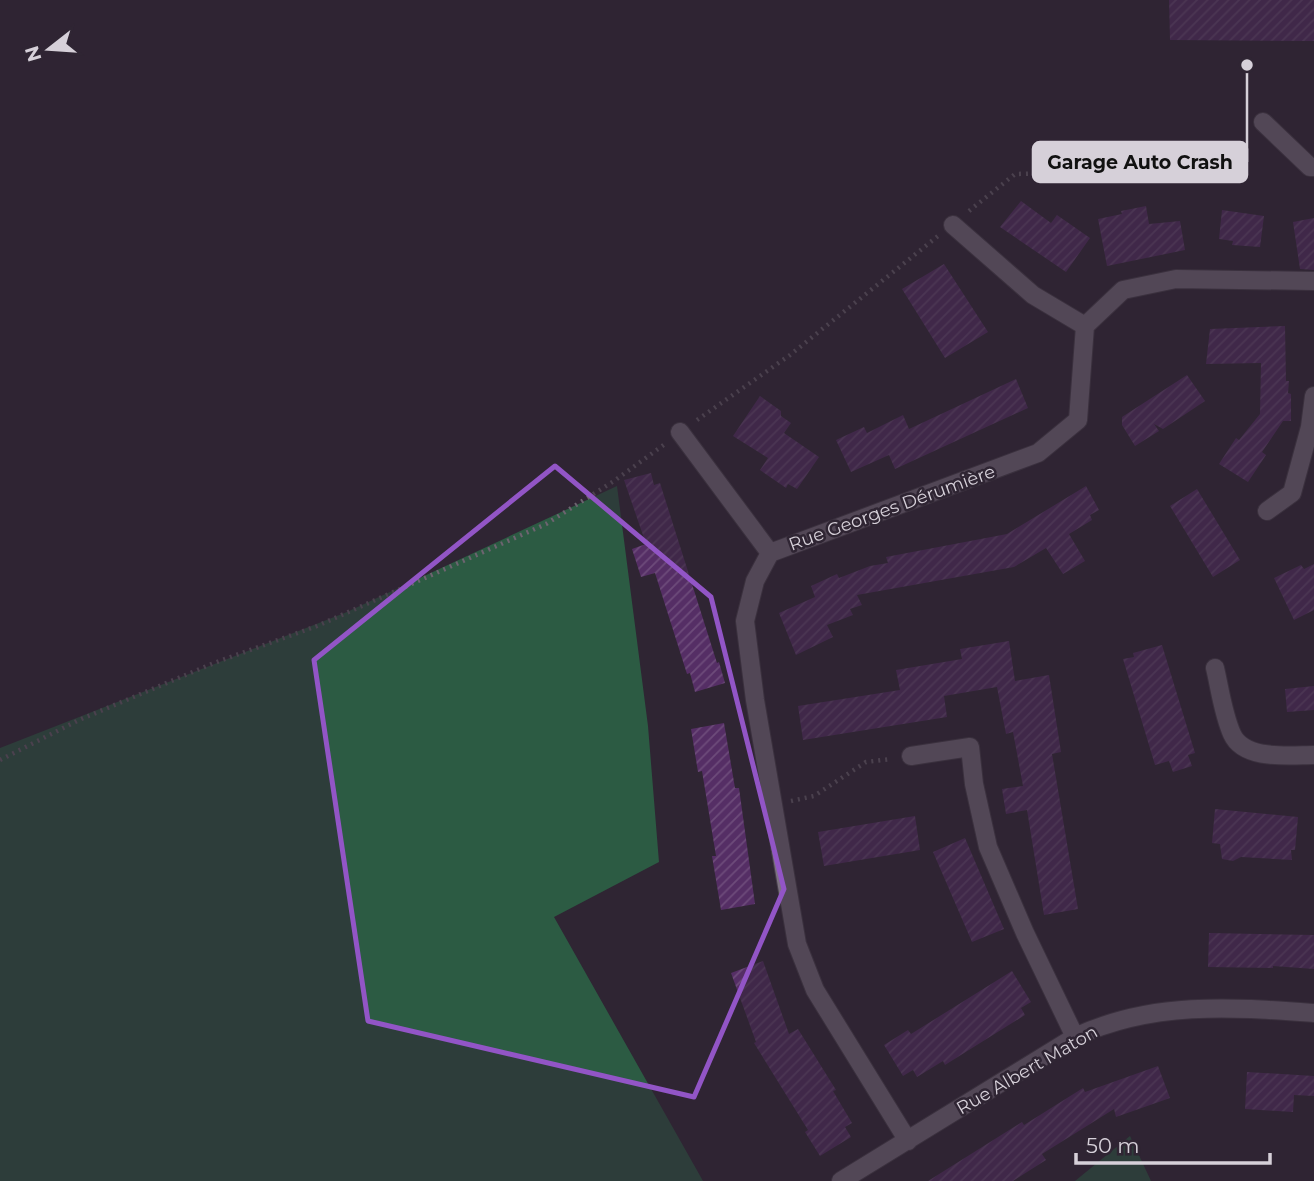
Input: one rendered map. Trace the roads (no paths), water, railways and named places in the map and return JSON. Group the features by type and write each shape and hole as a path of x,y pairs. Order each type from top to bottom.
{"street":[{"path":"1263,122 1310,167 1314,167"},
{"path":"953,225 1033,295 1085,326 1123,290 1176,279 1314,281"},
{"name":"Rue Georges Dérumière","path":"908,1142 815,990 797,944 755,699 745,621 755,581 770,553 1038,453 1078,420 1085,326"},
{"path":"1267,511 1292,493 1310,427 1314,396"},
{"path":"681,432 770,553"},
{"path":"1215,668 1232,736 1247,749 1273,755 1314,755"},
{"path":"911,756 970,747 974,785 988,847 1025,933 1075,1037"},
{"name":"Rue Albert Maton","path":"841,1181 1075,1037 1100,1026 1153,1013 1230,1007 1314,1013"}],"place":[{"name":"Garage Auto Crash","path":"1247,65"}]}
